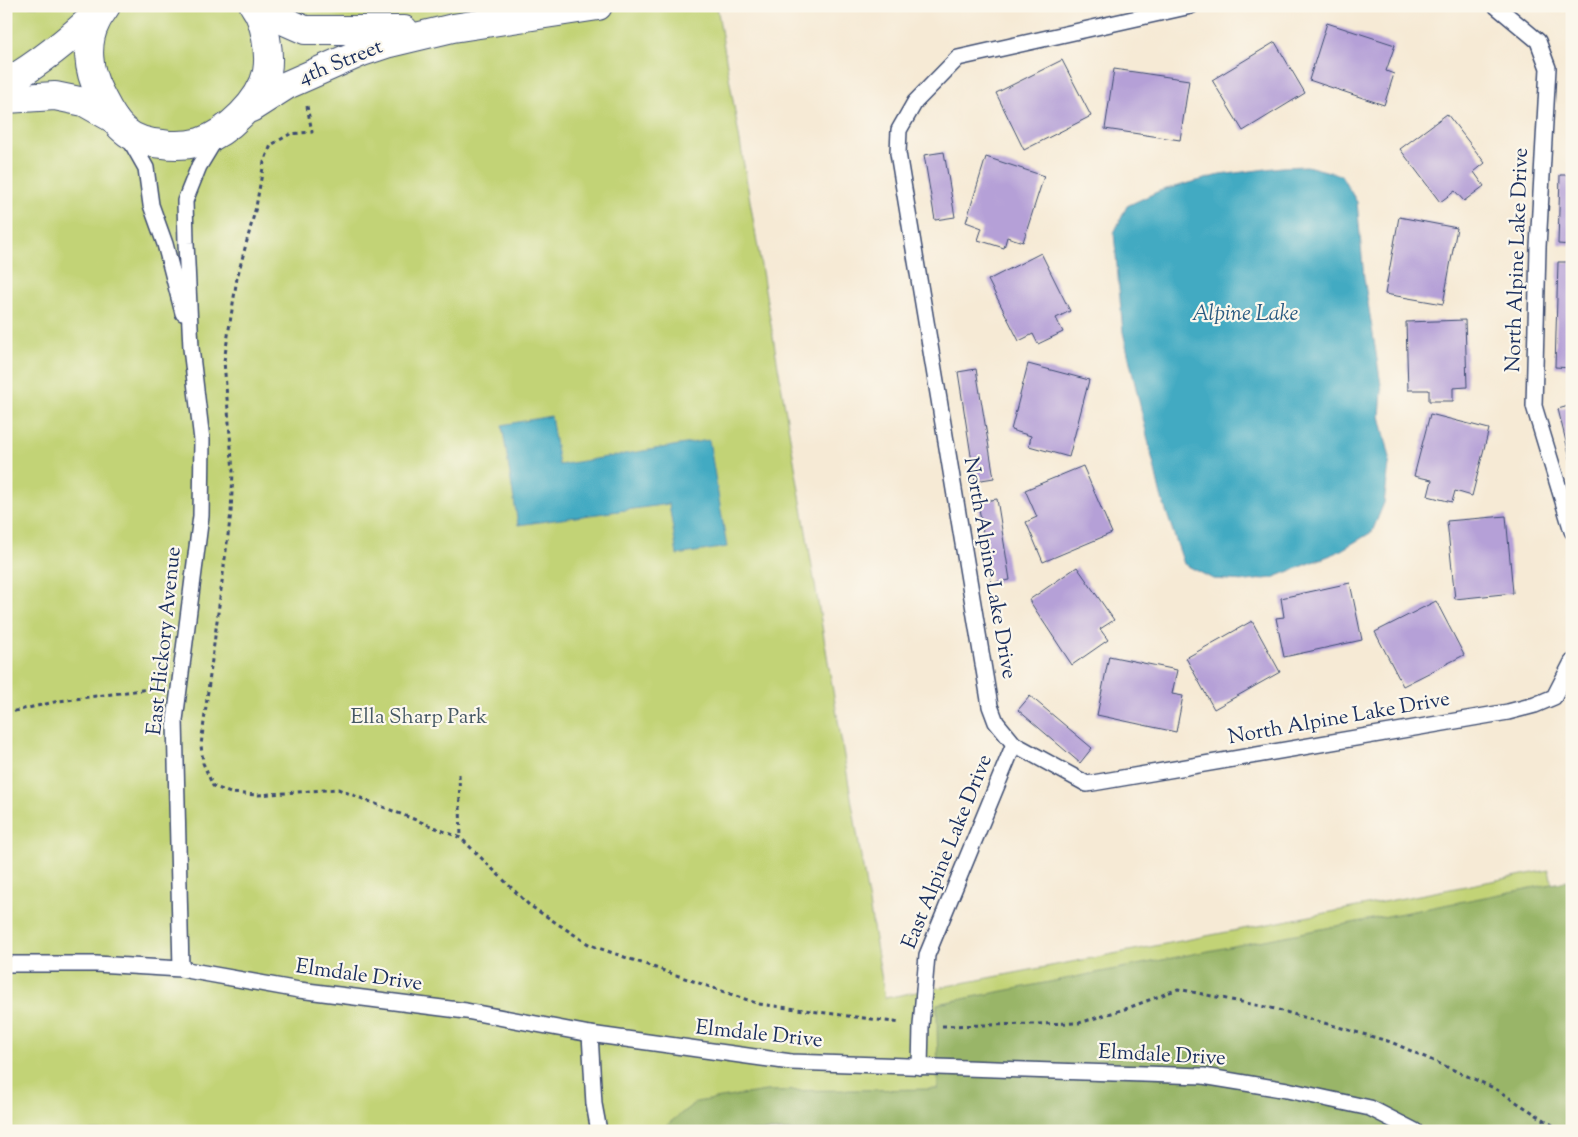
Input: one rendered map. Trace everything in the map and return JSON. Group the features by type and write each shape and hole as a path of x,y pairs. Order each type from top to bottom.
{"street":[{"path":"6,83 32,68 105,6"},
{"path":"105,6 90,38 90,64 96,86 119,124"},
{"path":"6,99 55,96 84,102 119,124 137,139 171,145 202,141 229,125 253,101 262,86 267,73 268,58 261,20 254,6"},
{"name":"4th Street","path":"260,6 272,15 305,30 426,30 453,28 598,6"},
{"name":"4th Street","path":"229,125 260,101 287,85 362,52 386,44 453,28"}],"lane":[{"name":"North Alpine Lake Drive","path":"1191,6 958,58 915,102 899,130 898,153 990,706 996,722 1014,744 1086,784 1498,714 1535,706 1554,697 1572,662"},
{"name":"North Alpine Lake Drive","path":"1496,6 1538,40 1548,68 1538,247 1534,406 1572,531"},
{"name":"East Hickory Avenue","path":"119,124 146,168 151,205 165,244 191,348"},
{"name":"East Hickory Avenue","path":"181,969 175,720 200,516 202,450 191,348 185,201 199,166 229,125"},
{"name":"East Alpine Lake Drive","path":"920,1067 921,1026 927,955 1014,744"},
{"name":"Elmdale Drive","path":"6,964 96,964 181,969 298,990 466,1011 590,1034 791,1062 1203,1076 1287,1090 1370,1108 1415,1131"},
{"path":"590,1034 594,1104 600,1131"}],"path":[{"path":"312,132 290,134 271,145 264,162 256,207 237,278 224,361 233,472 232,512 201,745 202,763 213,786 230,793 258,795 338,789 461,838 529,905 590,945 759,1004 921,1026 1079,1023 1128,1008 1178,989 1275,1009 1391,1042 1494,1088 1562,1131"},
{"path":"200,682 209,684"},
{"path":"6,713 60,701 158,688"},
{"path":"458,774 461,838"}],"green space":[{"name":"Ella Sharp Park","path":"6,6 717,6 885,998 1549,870 1572,970 1572,1131 6,1131"},
{"path":"1572,880 1572,1131 659,1131 696,1102 766,1091 938,1089 937,1004"}],"water":[{"name":"Alpine Lake","path":"1307,166 1341,175 1357,202 1364,278 1382,391 1380,416 1390,458 1384,503 1372,532 1336,553 1272,578 1247,581 1213,579 1184,564 1161,496 1123,332 1114,233 1127,206 1159,191 1220,175 1282,167"},
{"path":"551,416 559,465 709,440 727,547 677,555 669,504 518,525 502,425"}],"building":[{"path":"1327,23 1395,45 1386,71 1394,74 1384,105 1309,80"},
{"path":"1275,42 1305,93 1243,131 1212,80"},
{"path":"1062,60 1091,116 1024,150 996,93"},
{"path":"1114,69 1189,80 1180,140 1105,129"},
{"path":"1447,114 1485,163 1474,172 1484,186 1464,201 1455,191 1440,202 1400,149"},
{"path":"944,152 955,217 935,220 924,155"},
{"path":"986,157 1044,176 1023,242 1007,237 1004,248 978,240 982,228 966,222"},
{"path":"1560,175 1572,175 1572,245 1558,244"},
{"path":"1399,217 1457,228 1443,304 1385,294"},
{"path":"1041,253 1070,311 1056,318 1063,332 1038,344 1033,334 1019,341 988,280"},
{"path":"1558,262 1572,262 1572,368 1555,367"},
{"path":"1465,320 1467,387 1453,388 1453,401 1429,401 1429,390 1408,390 1406,322"},
{"path":"1028,364 1089,380 1069,457 1029,446 1031,436 1011,430"},
{"path":"976,369 994,478 975,481 958,372"},
{"path":"1572,405 1572,461 1571,462 1558,409"},
{"path":"1430,414 1489,429 1472,496 1455,491 1452,502 1428,496 1432,480 1414,476"},
{"path":"1083,466 1112,533 1043,562 1026,522 1037,517 1025,490"},
{"path":"997,499 1010,580 991,583 978,502"},
{"path":"1506,516 1513,593 1455,599 1447,521"},
{"path":"1077,567 1114,620 1100,629 1108,640 1072,665 1029,600"},
{"path":"1350,583 1362,640 1284,657 1276,618 1284,617 1281,598"},
{"path":"1436,601 1464,655 1403,686 1375,632"},
{"path":"1252,621 1280,672 1214,709 1186,658"},
{"path":"1109,656 1177,670 1172,694 1183,696 1176,732 1097,715"},
{"path":"1030,696 1092,748 1080,763 1018,710"}]}
